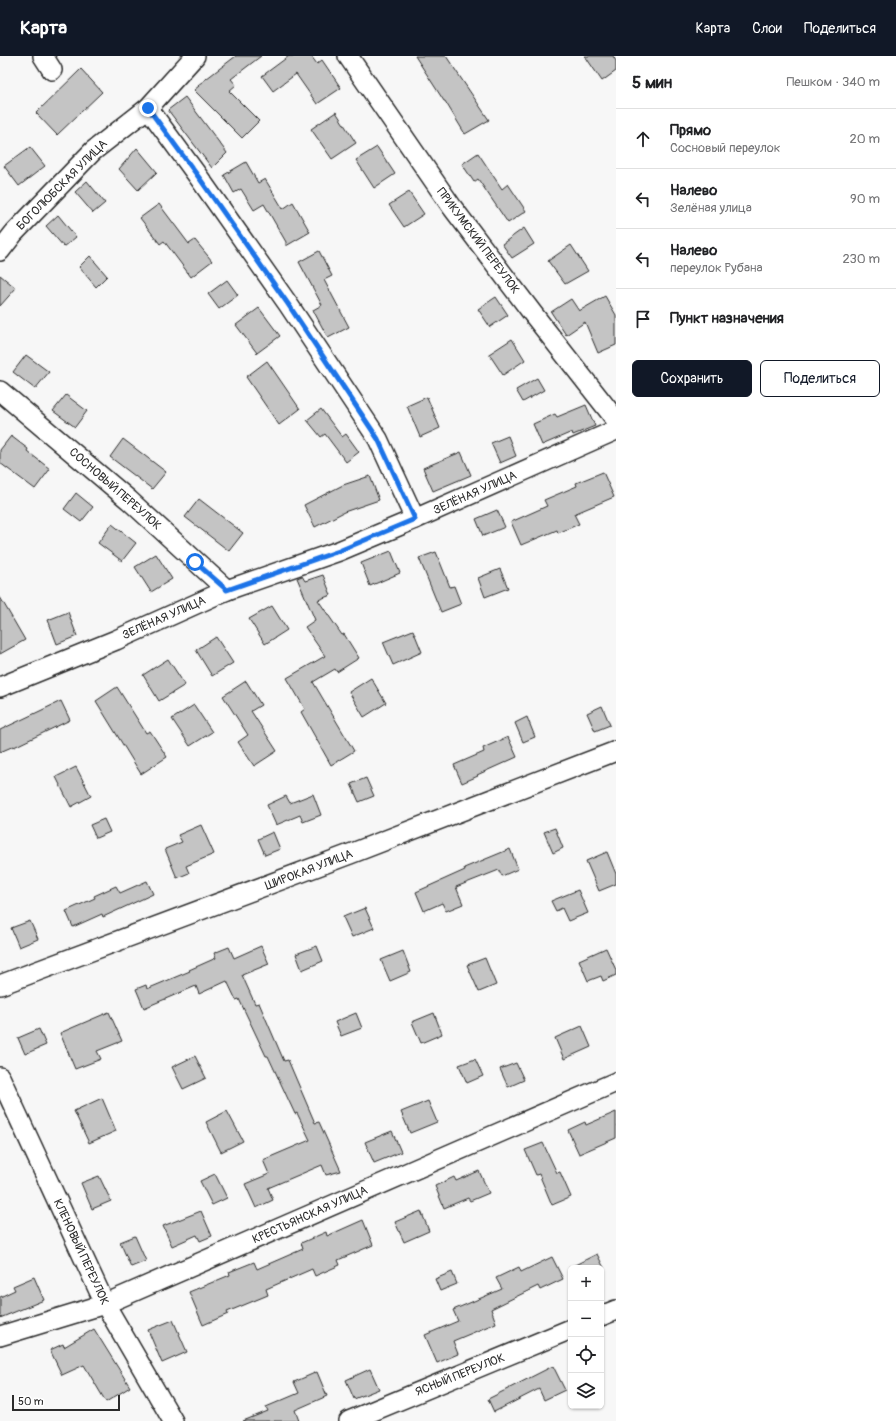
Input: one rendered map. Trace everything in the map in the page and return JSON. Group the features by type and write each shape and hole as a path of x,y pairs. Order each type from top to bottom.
{"street":[{"name":"БОГОЛЮБСКАЯ УЛИЦА","path":"0,250 14,233 92,151 148,108 195,56"},
{"name":"ПРИКУМСКИЙ ПЕРЕУЛОК","path":"348,56 452,207 616,420"},
{"path":"148,108 288,304 378,439 415,519"},
{"name":"СОСНОВЫЙ ПЕРЕУЛОК","path":"0,391 129,500 227,590"},
{"name":"ЗЕЛЁНАЯ УЛИЦА","path":"0,687 116,640 227,590 339,551 616,430"},
{"name":"ШИРОКАЯ УЛИЦА","path":"0,985 350,854 616,751"},
{"name":"КЛЕНОВЫЙ ПЕРЕУЛОК","path":"0,1077 105,1304 173,1421"},
{"name":"КРЕСТЬЯНСКАЯ УЛИЦА","path":"0,1336 105,1304 616,1082"},
{"path":"604,1315 616,1310"},
{"name":"ЯСНЫЙ ПЕРЕУЛОК","path":"349,1421 568,1330"}],"building":[{"path":"236,56 261,56 231,79 236,85 229,91 259,121 242,138 194,90 199,86 198,85"},
{"path":"289,56 311,56 317,64 322,60 341,88 317,104 296,74 273,91 262,76"},
{"path":"415,56 446,56 489,120 465,134"},
{"path":"585,56 613,56 616,61 616,71 602,81"},
{"path":"81,69 102,92 57,135 36,113"},
{"path":"185,97 227,153 212,168 168,110"},
{"path":"336,112 356,143 332,159 311,129"},
{"path":"30,147 45,166 19,186 4,166"},
{"path":"377,147 395,174 374,188 356,160"},
{"path":"137,148 157,172 138,190 119,169"},
{"path":"478,153 502,189 508,184 526,211 508,223 478,179 474,182 462,164"},
{"path":"246,162 258,183 265,179 283,209 293,202 310,232 286,246 286,242 264,204 254,210 241,189 234,193 224,175"},
{"path":"87,181 105,203 93,213 75,192"},
{"path":"409,192 424,214 404,227 389,205"},
{"path":"159,204 189,244 195,240 212,261 191,277 164,241 160,244 140,218"},
{"path":"58,215 76,237 64,247 46,226"},
{"path":"524,228 534,244 512,258 502,244"},
{"path":"571,245 588,271 565,284 548,261"},
{"path":"319,251 332,276 324,280 349,327 328,338 313,310 322,305 299,262"},
{"path":"90,256 107,276 96,287 79,267"},
{"path":"0,275 16,288 0,306"},
{"path":"227,280 238,295 219,309 208,294"},
{"path":"605,296 616,315 616,345 598,353 585,322 566,335 551,312 571,299 579,311"},
{"path":"496,297 508,315 490,327 478,309"},
{"path":"259,308 280,336 257,353 236,325"},
{"path":"512,339 525,360 503,375 489,354"},
{"path":"26,355 49,372 35,389 13,372"},
{"path":"267,361 300,409 279,425 246,377"},
{"path":"537,378 544,390 523,402 516,390"},
{"path":"66,395 87,411 75,427 53,411"},
{"path":"427,397 440,428 420,437 407,406"},
{"path":"586,405 595,426 573,435 572,432 542,445 533,424 555,414 557,417"},
{"path":"321,409 342,437 346,434 359,452 346,462 325,434 321,437 307,420"},
{"path":"11,436 50,469 35,489 0,463 0,450"},
{"path":"508,436 516,456 500,463 491,443"},
{"path":"123,439 166,472 152,489 110,457"},
{"path":"461,452 471,475 433,491 423,468"},
{"path":"603,472 614,497 574,514 579,524 558,533 557,530 521,545 511,522 547,506 544,500 577,486 576,483"},
{"path":"370,476 379,500 344,512 315,527 304,505 343,485"},
{"path":"76,493 93,507 81,522 64,509"},
{"path":"199,499 243,533 229,551 185,517"},
{"path":"497,510 505,527 483,536 476,519"},
{"path":"112,524 136,543 122,561 98,543"},
{"path":"391,551 400,573 370,586 361,563"},
{"path":"436,552 450,587 454,586 461,604 441,612 419,558"},
{"path":"156,554 172,579 151,592 135,567"},
{"path":"500,569 508,588 485,597 478,578"},
{"path":"323,575 331,595 318,600 342,635 344,634 359,658 337,672 335,669 313,682 354,751 331,765 301,712 305,709 287,678 325,656 305,627 315,620 297,578 302,576 305,581"},
{"path":"0,597 25,640 0,654"},
{"path":"272,606 287,630 265,644 249,619"},
{"path":"68,612 77,636 57,644 48,620"},
{"path":"413,630 422,652 393,665 383,642"},
{"path":"216,637 233,663 212,676 196,650"},
{"path":"168,659 185,685 159,701 143,675"},
{"path":"371,678 386,703 364,717 349,692"},
{"path":"246,681 261,705 251,711 277,751 254,766 238,742 248,735 223,696"},
{"path":"117,687 146,733 150,731 167,757 141,774 96,701"},
{"path":"61,701 70,720 14,747 0,752 0,730"},
{"path":"194,705 212,732 190,746 172,719"},
{"path":"602,706 610,725 595,731 587,713"},
{"path":"527,717 535,737 523,742 515,723"},
{"path":"508,737 517,757 462,783 454,765 484,752 483,748"},
{"path":"76,767 91,796 71,807 56,777"},
{"path":"366,778 374,796 359,802 351,784"},
{"path":"313,794 321,815 303,822 300,815 276,825 267,805 286,796 290,803"},
{"path":"104,819 110,832 96,838 90,825"},
{"path":"201,825 214,854 186,866 189,873 177,878 165,849 182,842 178,835"},
{"path":"555,828 563,848 553,853 544,832"},
{"path":"273,832 280,849 265,855 258,839"},
{"path":"510,849 518,869 502,876 499,870 456,887 463,904 446,911 442,903 424,911 416,892 465,870 464,868"},
{"path":"607,852 616,874 616,884 599,891 586,861"},
{"path":"147,881 153,894 103,917 102,914 73,927 66,911 95,898 94,896 116,886 120,893"},
{"path":"578,890 588,913 568,921 562,908 556,911 551,901"},
{"path":"365,908 374,928 352,937 343,917"},
{"path":"30,921 38,939 19,947 11,928"},
{"path":"261,946 269,964 242,975 255,1004 259,1003 284,1061 288,1060 315,1123 319,1122 341,1171 326,1175 322,1165 268,1188 273,1200 256,1208 245,1184 269,1174 263,1160 310,1140 297,1113 295,1114 239,999 236,1000 227,981 199,994 196,986 144,1008 136,989 146,985 147,989 190,971 189,970 216,958 214,953 229,947 234,958"},
{"path":"317,946 323,961 302,970 296,954"},
{"path":"606,948 616,970 616,975 603,981 601,976 588,981 579,960"},
{"path":"403,951 411,972 390,981 381,960"},
{"path":"485,958 496,985 479,992 467,965"},
{"path":"109,1012 122,1041 97,1051 101,1059 75,1069 60,1033"},
{"path":"356,1013 362,1028 341,1036 335,1022"},
{"path":"434,1013 442,1034 421,1043 412,1022"},
{"path":"582,1026 591,1047 564,1059 555,1038"},
{"path":"39,1029 46,1045 25,1054 18,1038"},
{"path":"195,1056 206,1078 183,1089 172,1067"},
{"path":"475,1059 483,1076 467,1083 459,1065"},
{"path":"516,1063 524,1080 508,1087 500,1069"},
{"path":"102,1098 116,1131 89,1143 74,1111"},
{"path":"428,1101 437,1122 410,1133 401,1112"},
{"path":"227,1111 243,1141 221,1152 206,1122"},
{"path":"616,1112 616,1138 579,1154 568,1130 585,1122 586,1125"},
{"path":"392,1131 401,1152 374,1163 365,1142"},
{"path":"543,1143 557,1173 560,1172 571,1197 552,1205 539,1174 536,1175 525,1150"},
{"path":"479,1171 489,1193 470,1201 468,1198 444,1208 435,1186 454,1177 456,1181"},
{"path":"215,1174 227,1198 212,1205 200,1181"},
{"path":"99,1176 111,1201 92,1209 81,1183"},
{"path":"201,1211 212,1236 200,1241 197,1235 172,1246 163,1226"},
{"path":"421,1211 429,1231 404,1242 395,1222"},
{"path":"363,1220 373,1245 338,1260 340,1265 315,1276 312,1269 266,1289 268,1295 227,1312 228,1314 203,1325 189,1292 230,1275 229,1272 254,1262 257,1269 303,1249 301,1243 326,1232 327,1236"},
{"path":"135,1236 146,1261 131,1267 120,1242"},
{"path":"597,1254 602,1265 575,1265"},
{"path":"552,1257 563,1279 540,1290 538,1286 491,1309 496,1323 453,1341 458,1354 437,1363 425,1335 458,1321 453,1310 502,1289 496,1278 519,1267 521,1272"},
{"path":"452,1272 457,1284 440,1291 435,1279"},
{"path":"34,1277 44,1300 0,1318 0,1297 15,1290 13,1286"},
{"path":"173,1320 187,1352 162,1363 148,1330"},
{"path":"94,1329 130,1387 106,1402 84,1365 62,1375 50,1350 63,1344 64,1347"},
{"path":"553,1366 565,1390 544,1400 539,1389 494,1412 488,1399"},
{"path":"370,1369 379,1389 354,1399 346,1380"},
{"path":"317,1372 327,1396 295,1410 299,1421 243,1421 268,1411 266,1407 299,1393 294,1382"}],"route":[{"path":"148,108 288,304 378,439 415,519 339,551 227,590 195,562"}]}
